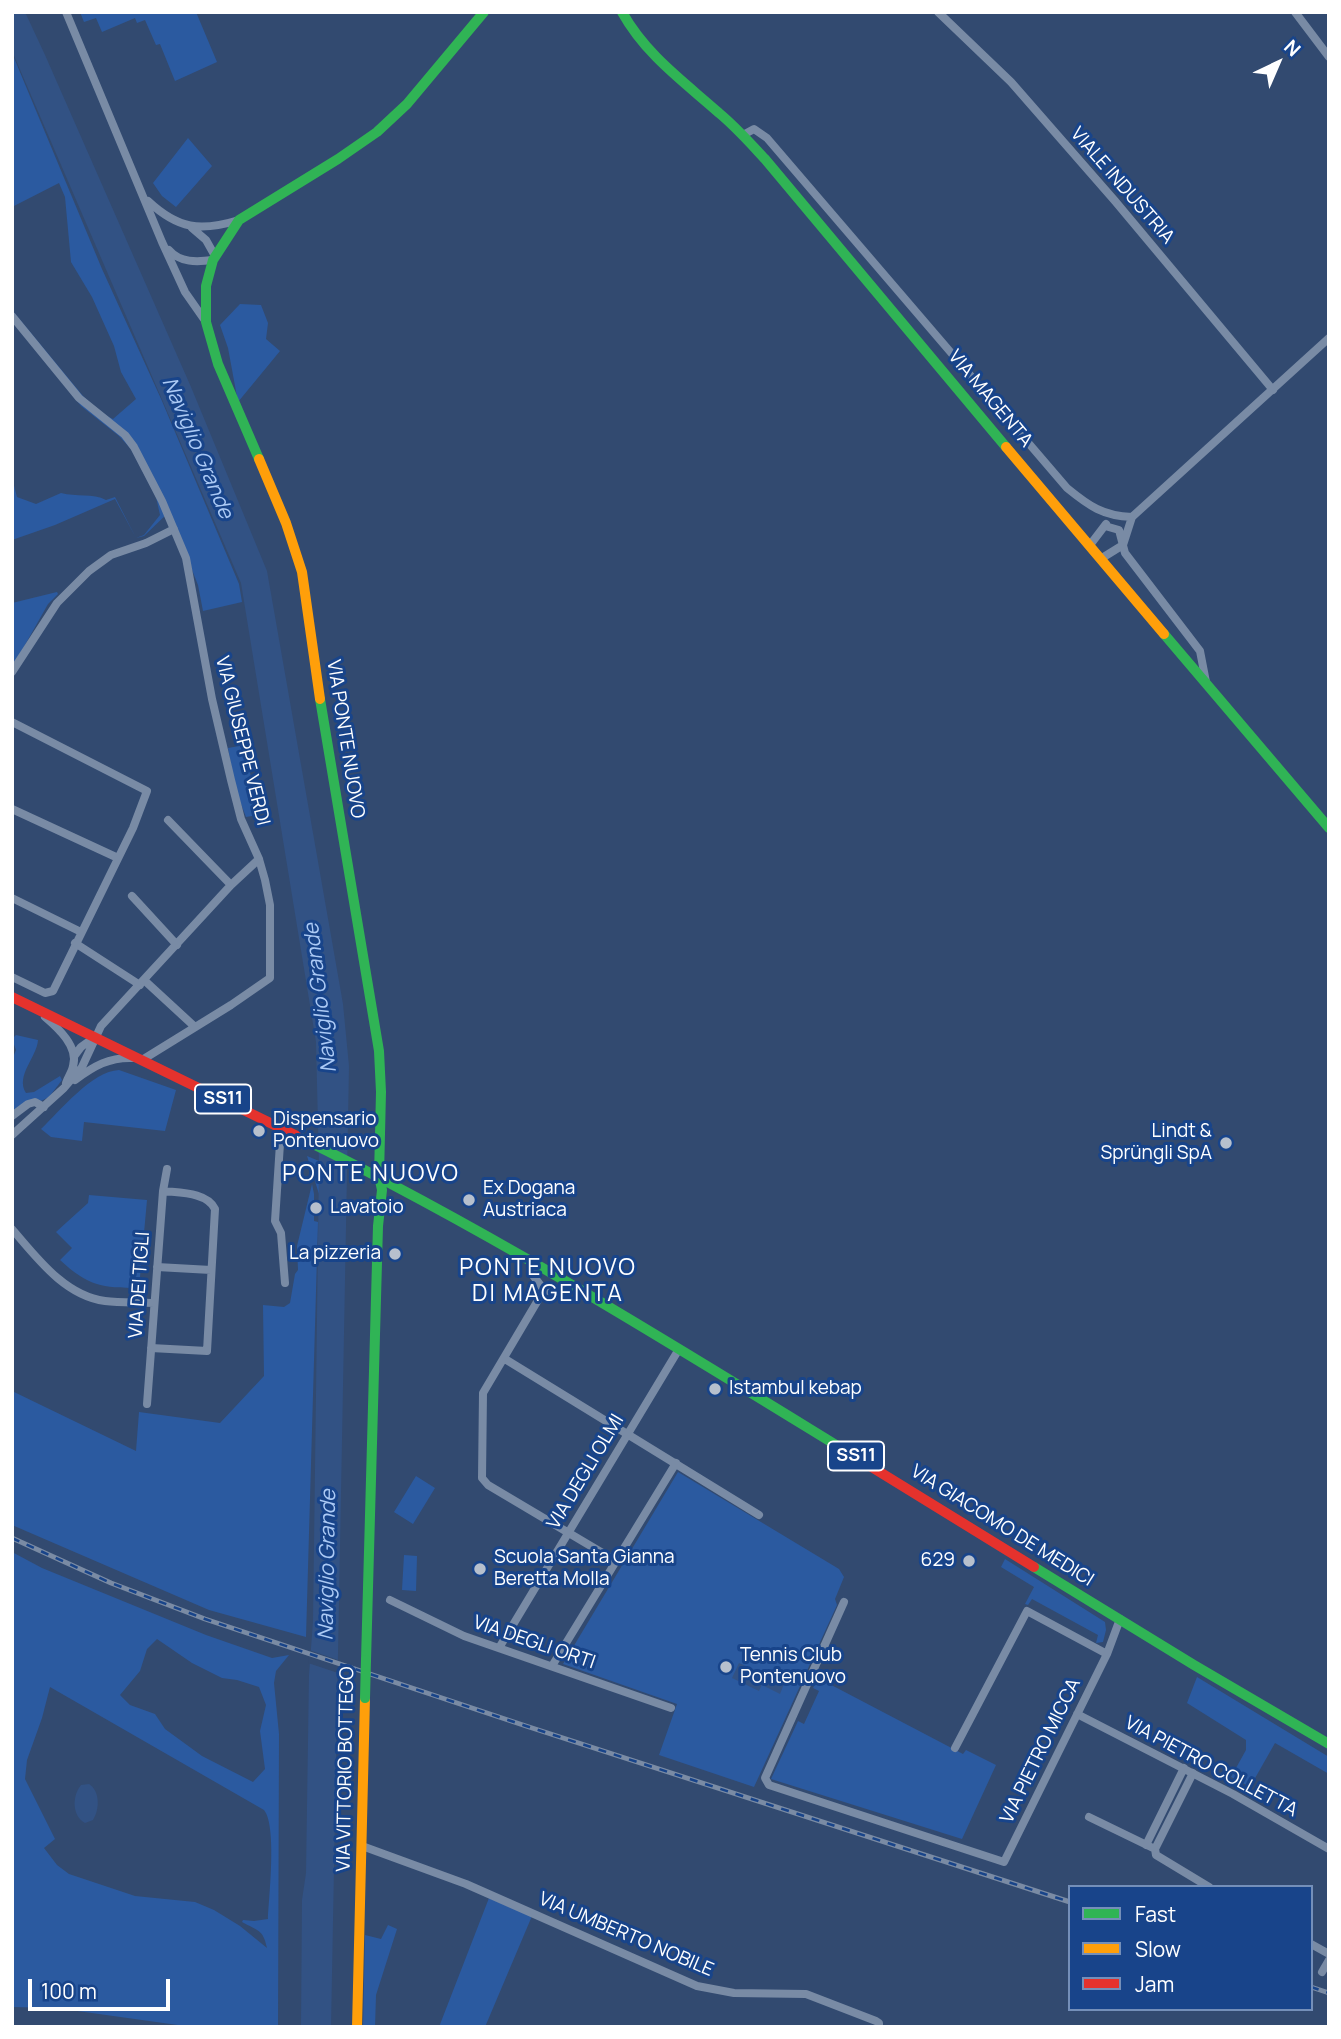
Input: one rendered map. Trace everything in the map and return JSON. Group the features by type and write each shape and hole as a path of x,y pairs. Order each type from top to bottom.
{"street":[{"name":"VIA PONTE NUOVO","path":"66,12 162,242 185,292 206,322"},
{"path":"239,220 377,132 407,104 484,12"},
{"name":"VIA MAGENTA","path":"622,12 641,44 656,60 743,135 1329,828"},
{"name":"VIALE INDUSTRIA","path":"938,12 1011,82 1115,201 1273,390"},
{"path":"1295,12 1329,57"},
{"name":"VIA MAGENTA","path":"743,135 754,129 767,138 1067,488 1091,507 1113,517"},
{"name":"VIA PONTE NUOVO","path":"146,199 164,216 199,232 214,258"},
{"name":"VIA PONTE NUOVO","path":"186,225 208,228 239,220"},
{"name":"VIA PONTE NUOVO","path":"239,220 214,258 206,286 206,322 218,365 286,523 302,572 324,735 379,1051 379,1176"},
{"path":"162,242 173,254 186,261 214,258"},
{"name":"VIA GIUSEPPE VERDI","path":"12,316 79,398 125,435 162,501 186,558 212,699 241,819 259,859 270,905 272,975 231,1005 141,1059"},
{"path":"1102,558 1123,545 1132,517 1329,338"},
{"path":"1090,545 1113,517 1132,517"},
{"name":"VIA MAGENTA","path":"1105,526 1119,530 1125,553 1200,651 1208,688"},
{"path":"12,672 57,603 89,572 111,555 146,543 174,529"},
{"path":"12,722 146,791 133,828 53,992 45,993 12,977"},
{"path":"12,809 118,858"},
{"path":"168,820 231,885"},
{"path":"12,1135 64,1088 82,1067 101,1026 231,885 259,859"},
{"path":"132,897 177,944"},
{"path":"12,898 80,932"},
{"path":"75,943 142,982 195,1027"},
{"name":"SS11","path":"12,997 281,1128"},
{"path":"28,1005 48,1019 62,1034 75,1055"},
{"path":"64,1088 74,1066 75,1055 95,1037"},
{"path":"64,1088 93,1066 107,1060 141,1059"},
{"path":"12,1116 35,1102 44,1107"},
{"path":"281,1128 275,1221 281,1233 285,1283"},
{"name":"VIA GIACOMO DE MEDICI","path":"281,1128 379,1176 568,1282 1329,1744"},
{"name":"VIA DEI TIGLI","path":"147,1404 163,1191 167,1169"},
{"name":"VIA VITTORIO BOTTEGO","path":"357,2027 378,1226 382,1190 379,1176"},
{"path":"151,1348 207,1351 215,1209 213,1204 201,1197 163,1191"},
{"path":"12,1230 61,1281 78,1293 105,1301 154,1303"},
{"path":"537,1264 532,1274 544,1290 560,1293 568,1282"},
{"path":"157,1267 211,1270"},
{"path":"544,1290 484,1393 482,1478 488,1485 616,1561"},
{"name":"VIA DEGLI OLMI","path":"499,1648 679,1349"},
{"path":"505,1359 759,1515"},
{"path":"552,1666 676,1463"},
{"name":"VIA DEGLI ORTI","path":"390,1600 464,1636 671,1708"},
{"name":"VIA PIETRO MICCA","path":"844,1602 765,1778 769,1785 1004,1862 1107,1654 1120,1619"},
{"path":"955,1748 1027,1611 1107,1654"},
{"name":"VIA PIETRO COLLETTA","path":"1077,1714 1184,1768 1329,1849"},
{"path":"1146,1845 1184,1768"},
{"path":"1193,1773 1155,1849 1156,1855 1206,1885"},
{"path":"1088,1817 1155,1849"},
{"name":"VIA UMBERTO NOBILE","path":"362,1846 490,1894 697,1986 734,1993 806,1994 876,2021 878,2027"},
{"path":"1313,1945 1329,1954"},
{"path":"1322,1972 1329,1960"}],"shaded area":[{"path":"80,12 196,12 217,62 175,81 160,44 156,45 145,20 137,23 135,18 102,32 96,18 84,22"},
{"path":"12,53 102,269 162,401 239,584 242,602 203,611 198,585 169,512 144,536 136,538 144,535 160,515 156,497 131,449 81,406 12,321 12,310 83,396 101,413 113,419 136,399 121,372 114,346 92,297 71,262 65,197 59,183 12,207"},
{"path":"188,138 212,166 176,207 162,196 153,183"},
{"path":"240,304 261,305 268,323 266,339 280,351 238,402 228,348 220,325"},
{"path":"12,478 17,497 36,504 61,493 106,500 115,497 136,538 115,499 12,540"},
{"path":"57,592 58,594 48,604 12,668 12,603"},
{"path":"245,745 258,815 246,817 236,791 228,748"},
{"path":"16,1035 38,1040 23,1080 26,1093 34,1092 60,1076 62,1080 49,1097 41,1101 29,1100 12,1113 12,1060 16,1050 12,1039"},
{"path":"119,1070 176,1090 165,1131 84,1122 82,1141 51,1137 41,1129 87,1084 109,1072"},
{"path":"307,1156 319,1161 319,1194"},
{"path":"312,1184 314,1221 318,1222 306,1637 209,1610 12,1525 12,1391 136,1451 139,1412 220,1423 264,1376 263,1305 284,1307 290,1303 298,1270 297,1246"},
{"path":"89,1195 147,1200 139,1288 96,1284 60,1260 72,1248 56,1232 88,1203"},
{"name":"Tennis Club Pontenuovo","path":"678,1472 839,1569 844,1577 835,1599 837,1605 754,1787 659,1755 677,1704 563,1664"},
{"path":"416,1476 435,1488 413,1524 394,1512"},
{"path":"12,1552 42,1568 206,1635 272,1658 289,1655 276,1671 274,1683 279,1734 278,2027 192,2027 56,2008 12,2007","holes":["157,1639 192,1663 222,1678 259,1687 266,1705 260,1731 265,1769 253,1782 202,1756 165,1729 155,1714 130,1705 120,1695 140,1671 147,1649","50,1687 264,1810 268,1818 271,1845 268,1919 242,1922 262,1934 267,1948 240,1926 195,1902 135,1896 69,1874 57,1865 44,1848 55,1839 25,1779 27,1760"]},
{"path":"404,1555 417,1556 416,1591 402,1590"},
{"path":"1005,1559 1105,1622 1103,1642 1096,1643 1098,1635 1032,1599 1028,1605 1025,1604 1034,1587 1001,1567"},
{"path":"1197,1677 1329,1757 1329,1774 1275,1743 1250,1787 1231,1777 1246,1750 1246,1740 1187,1703"},
{"path":"818,1678 963,1754 966,1750 996,1765 962,1839 771,1779 798,1721 804,1724 819,1691 813,1688"},
{"path":"489,1898 532,1916 485,2027 439,2027"},
{"path":"388,1925 397,1929 376,1995 375,2027 363,2027 365,1935 381,1939"}],"water":[{"name":"Naviglio Grande","path":"12,12 25,12 45,55 191,387 267,571 343,1004 349,1066 331,2027 301,2027 302,1900 306,1873 309,1675 313,1621 319,1165 316,1042 241,583 12,51"},
{"path":"739,1663 766,1675 759,1691 732,1678"},
{"path":"768,1677 784,1684 780,1694 764,1686"},
{"path":"89,1784 95,1791 98,1806 93,1820 85,1823 78,1816 75,1800 81,1785"}],"pier":[{"path":"309,1650 341,1661 341,1674 308,1663"}],"railway":[{"path":"12,1538 111,1583 205,1619 1068,1901"},
{"path":"1313,1988 1329,1993"}],"traffic: fast":[{"path":"259,459 218,364 206,322 206,286 213,260 239,220 377,132 407,104 484,12"},
{"path":"622,12 654,54 765,159 1006,447"},
{"path":"1164,634 1329,828"},
{"path":"320,699 379,1051 381,1092 379,1176 382,1190 378,1226 366,1660"},
{"path":"299,1137 507,1247 844,1450"},
{"path":"1034,1567 1329,1744"},
{"path":"365,1698 366,1660"}],"traffic: slow":[{"path":"1006,447 1164,634"},
{"path":"259,459 286,523 302,572 320,699"},
{"path":"357,2027 365,1698"}],"traffic: jam":[{"path":"12,997 299,1137"},
{"path":"844,1450 1034,1567"}],"place":[{"name":"Dispensario Pontenuovo","path":"259,1131"},
{"name":"Lindt & Sprüngli SpA","path":"1226,1143"},
{"name":"Ex Dogana Austriaca","path":"469,1200"},
{"name":"Lavatoio","path":"316,1208"},
{"name":"La pizzeria","path":"395,1254"},
{"name":"Istambul kebap","path":"715,1389"},
{"name":"629","path":"969,1561"},
{"name":"Scuola Santa Gianna Beretta Molla","path":"480,1569"},
{"name":"Tennis Club Pontenuovo","path":"726,1667"}],"district":[{"name":"PONTE NUOVO","path":"371,1175"},
{"name":"PONTE NUOVO DI MAGENTA","path":"548,1282"}]}
